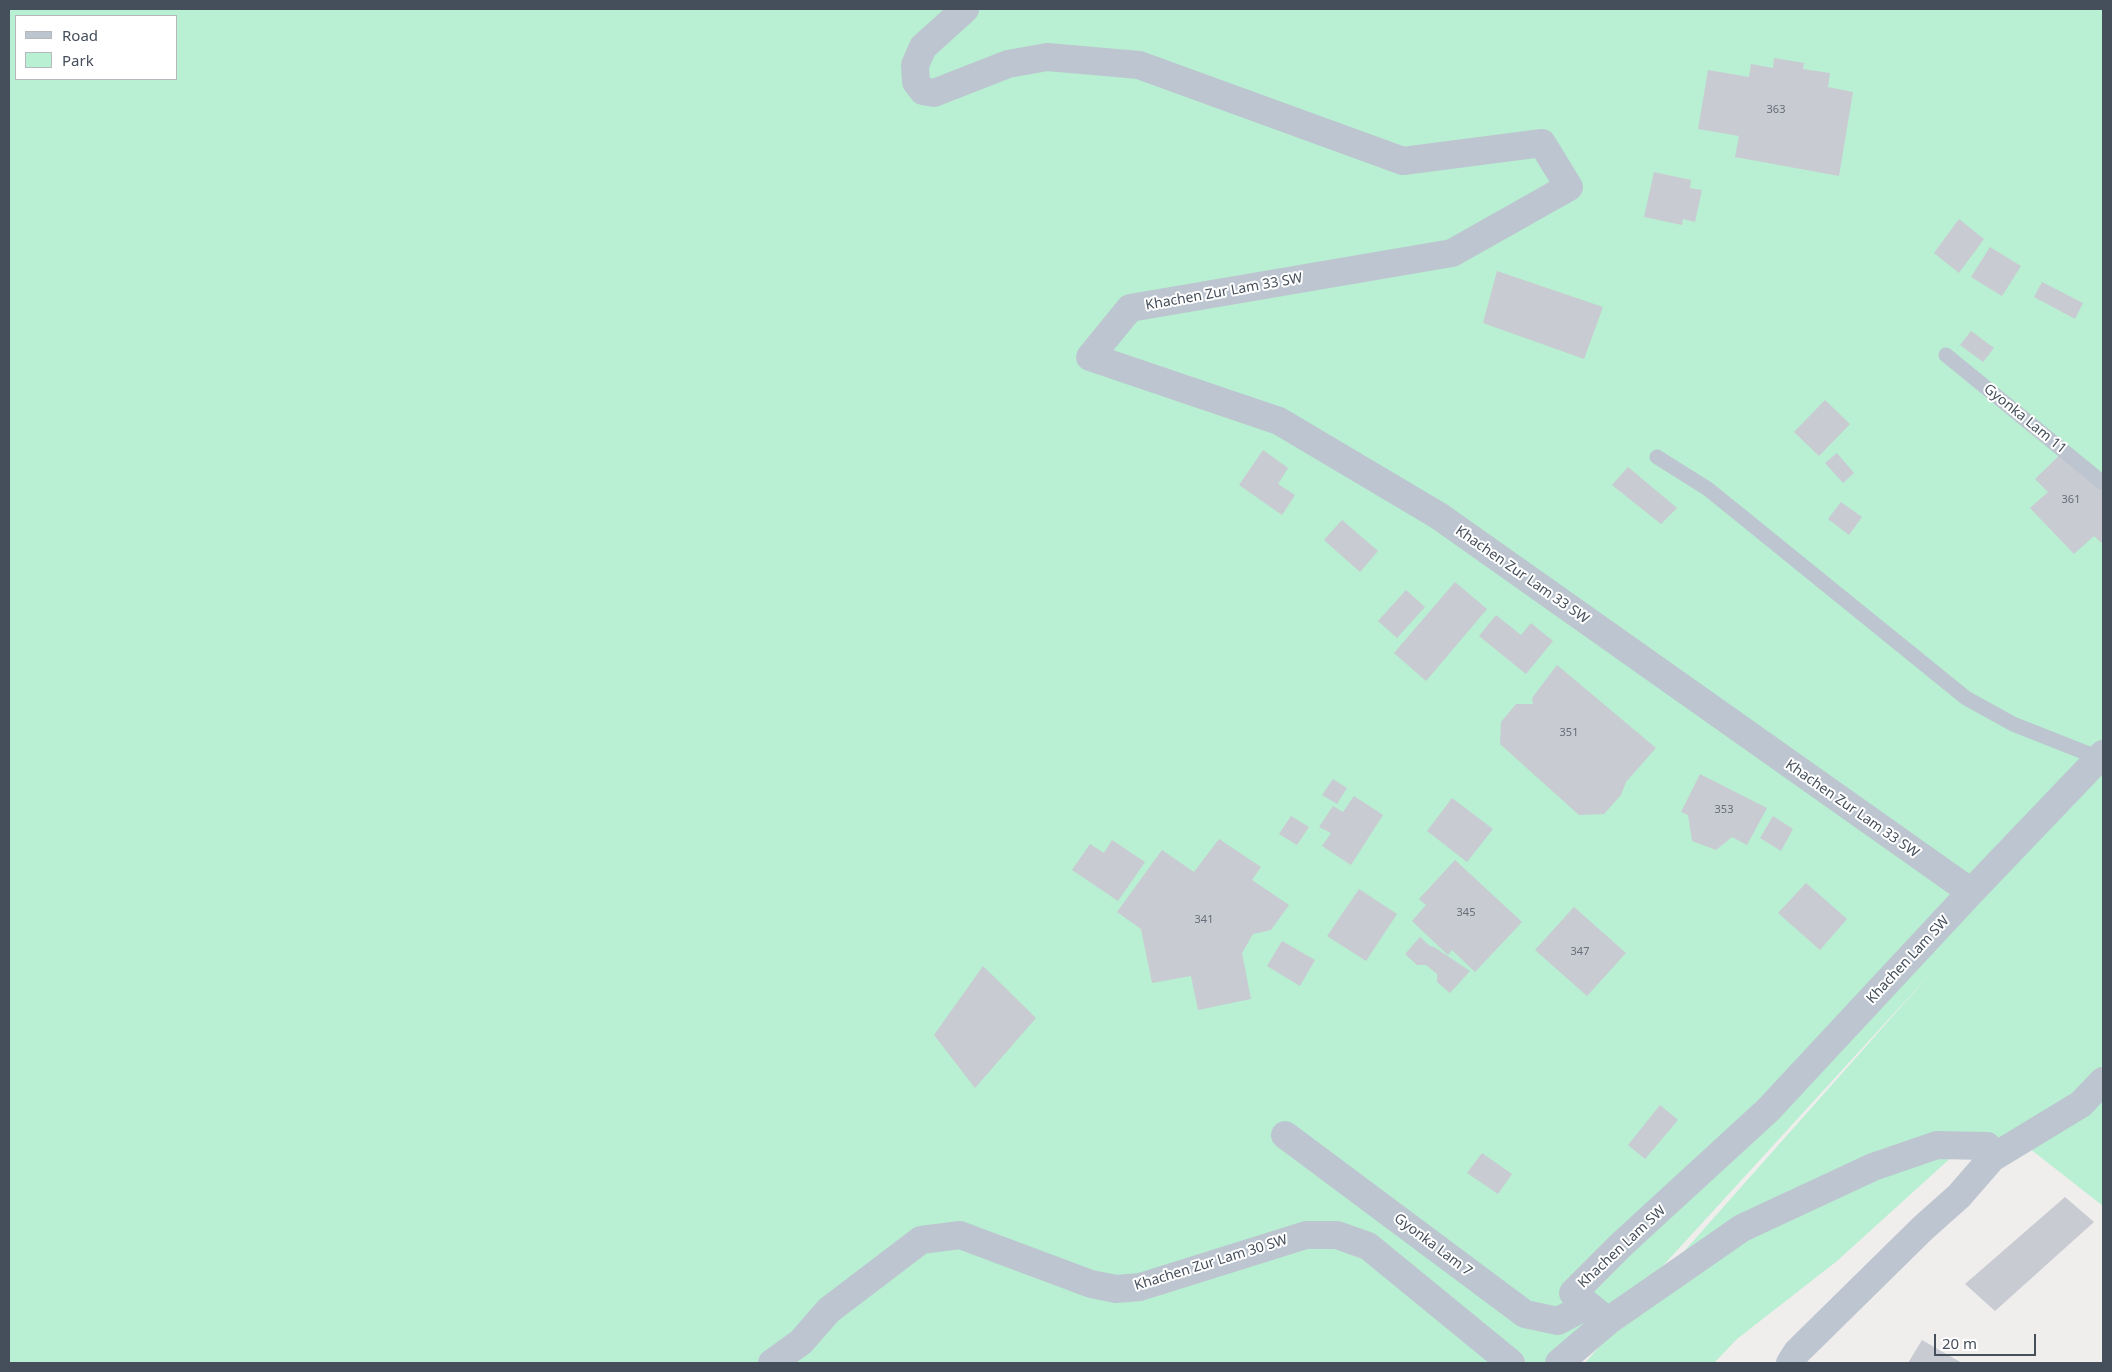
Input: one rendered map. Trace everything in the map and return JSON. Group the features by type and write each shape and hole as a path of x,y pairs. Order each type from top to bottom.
{"street":[{"name":"Khachen Zur Lam 33 SW","path":"964,9 923,47 914,64 916,82 922,91 934,93 1008,64 1047,57 1139,65 1403,161 1542,143 1569,187 1452,253 1130,308 1090,357 1279,421 1439,516 1971,892"},
{"name":"Khachen Lam SW","path":"1598,1313 1573,1293 1622,1244 1768,1110 1971,892 2101,756"},
{"path":"1790,1363 1797,1352 1923,1228 1959,1196 1992,1158 2081,1104 2103,1081"},
{"name":"Gyonka Lam 7","path":"1285,1135 1525,1314 1558,1322 1598,1313"},
{"path":"1559,1363 1598,1313 1742,1228 1873,1167 1937,1145 1987,1146 1992,1158"},
{"name":"Khachen Zur Lam 30 SW","path":"772,1363 801,1342 829,1310 921,1240 960,1235 1091,1284 1116,1290 1140,1287 1306,1234 1337,1234 1368,1246 1511,1363"}],"lane":[{"name":"Gyonka Lam 11","path":"1946,355 2103,483"},
{"path":"1657,457 1708,490 1966,698 2013,724 2101,756"}],"green space":[{"path":"9,9 2103,9 2103,1206 2020,1141 1955,1154 1837,1261 1737,1339 1714,1363 1585,1363 1931,973 1649,1281 1580,1363 9,1363"}],"building":[{"path":"1774,58 1804,63 1803,69 1830,73 1828,87 1853,92 1839,176 1735,157 1739,136 1698,129 1708,70 1749,77 1751,64 1773,68"},
{"path":"1654,172 1691,180 1690,188 1702,190 1695,222 1683,219 1682,225 1644,217"},
{"path":"1959,219 1984,239 1959,273 1934,253"},
{"path":"1990,247 2021,266 2002,296 1971,277"},
{"path":"1497,271 1603,307 1584,359 1483,323"},
{"path":"2042,282 2083,303 2075,319 2034,297"},
{"path":"1971,331 1994,348 1983,362 1960,345"},
{"path":"1825,400 1850,424 1819,456 1794,432"},
{"path":"2067,448 2103,486 2103,544 2094,536 2074,554 2030,508 2048,492 2035,479"},
{"path":"1263,450 1288,468 1278,484 1295,495 1282,515 1239,485"},
{"path":"1837,453 1854,473 1843,483 1825,463"},
{"path":"1628,467 1677,508 1661,524 1612,485"},
{"path":"1841,502 1862,517 1849,535 1828,519"},
{"path":"1342,520 1378,551 1360,572 1324,540"},
{"path":"1455,582 1487,609 1426,681 1394,653"},
{"path":"1406,590 1425,607 1397,638 1378,621"},
{"path":"1496,615 1521,635 1531,623 1553,641 1526,674 1479,636"},
{"path":"1557,665 1656,748 1626,782 1621,795 1604,814 1579,815 1500,744 1501,722 1516,704 1533,704 1532,698"},
{"path":"1700,774 1767,808 1747,845 1732,837 1716,850 1692,841 1688,815 1681,812"},
{"path":"1333,779 1347,788 1337,804 1322,795"},
{"path":"1354,796 1383,815 1351,865 1322,846 1331,833 1319,827 1333,806 1343,812"},
{"path":"1452,798 1493,829 1467,862 1427,831"},
{"path":"1291,816 1309,827 1297,845 1279,834"},
{"path":"1773,816 1793,829 1781,851 1760,838"},
{"path":"1219,839 1261,867 1252,880 1289,905 1271,930 1253,934 1242,953 1251,999 1198,1010 1191,976 1152,983 1141,929 1117,912 1162,850 1194,872"},
{"path":"1112,840 1145,862 1118,901 1072,870 1090,844 1104,853"},
{"path":"1455,860 1522,922 1475,972 1452,950 1448,955 1412,921 1426,905 1419,899"},
{"path":"1806,883 1847,919 1820,950 1778,913"},
{"path":"1359,889 1397,914 1366,961 1327,936"},
{"path":"1574,907 1626,953 1587,996 1535,950"},
{"path":"1420,937 1430,946 1470,971 1450,993 1437,982 1437,974 1426,965 1417,965 1405,954"},
{"path":"1282,941 1315,960 1300,986 1267,966"},
{"path":"983,966 1036,1018 975,1088 934,1035"},
{"path":"1660,1105 1678,1120 1645,1159 1628,1145"},
{"path":"1482,1153 1512,1174 1498,1194 1467,1173"},
{"path":"2065,1197 2094,1222 1995,1311 1965,1284"},
{"path":"1922,1340 1962,1363 1908,1363"}]}
